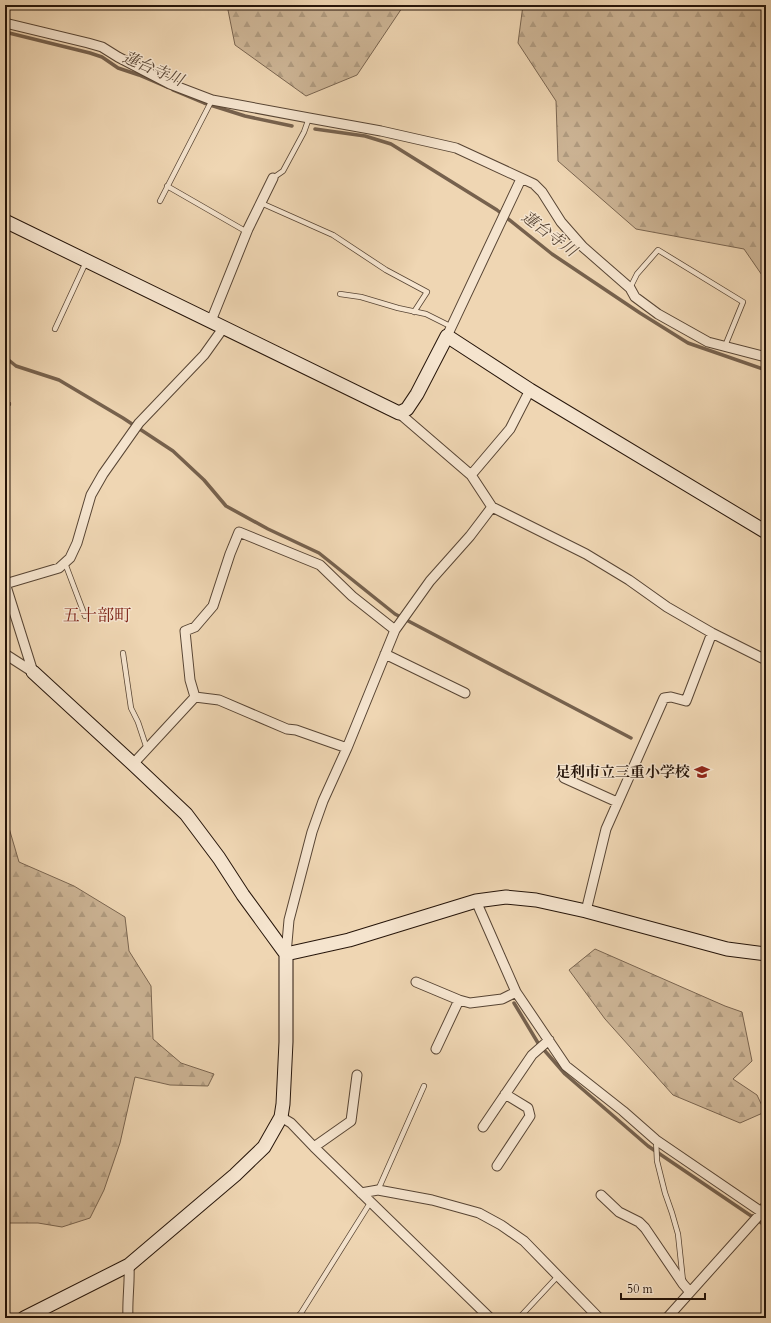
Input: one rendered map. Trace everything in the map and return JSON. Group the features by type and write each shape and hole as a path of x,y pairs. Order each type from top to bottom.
{"street":[{"path":"5,23 88,43 102,48 170,84 212,100 381,130 456,148 534,184 561,222 583,247 630,288 635,297 658,314 708,342 766,357"},
{"path":"211,321 247,232 273,178"},
{"path":"399,413 407,409 417,394 450,331 521,178"},
{"path":"5,221 399,413 471,475 492,507 586,554 629,580 667,607 712,633 766,660"},
{"path":"33,672 5,583 59,568 70,558 77,543 91,495 103,474 139,423 204,355 224,327"},
{"path":"450,331 530,390 766,532"},
{"path":"471,475 510,429 530,390"},
{"path":"24,1318 37,1315 129,1265 235,1175 264,1147 281,1117 284,1104 286,954 288,920 312,832 394,630 430,580 470,536 492,507"},
{"path":"195,697 190,680 185,631 195,627 213,606 239,532 320,565 352,596 394,630"},
{"path":"586,911 606,829 664,698 671,697 686,701 712,633"},
{"path":"5,654 33,672 186,814 219,858 242,896 286,954"},
{"path":"384,654 466,693"},
{"path":"195,697 219,700 287,729 296,730 347,748"},
{"path":"133,764 195,697"},
{"path":"564,778 618,802"},
{"path":"286,954 349,940 476,901 506,897 536,900 586,911 727,949 766,954"},
{"path":"476,901 516,992 566,1066 623,1111 656,1140 765,1211 667,1318"},
{"path":"416,982 470,1003 502,999 516,992"},
{"path":"436,1049 459,1000"},
{"path":"483,1127 532,1054 549,1040"},
{"path":"314,1147 351,1121 357,1075"},
{"path":"497,1166 530,1116 528,1108 505,1094"},
{"path":"281,1117 291,1123 362,1193 370,1203 490,1318"},
{"path":"362,1193 378,1190 432,1200 479,1213 501,1225 524,1241 599,1318"},
{"path":"600,1195 619,1212 639,1222 645,1228 690,1292"},
{"path":"128,1318 130,1281 129,1265"}],"lane":[{"path":"160,201 212,100"},
{"path":"273,178 284,171 304,132 309,118"},
{"path":"167,186 247,232"},
{"path":"261,203 333,235 386,270 427,292 414,312"},
{"path":"630,288 637,274 658,250 743,302 725,346"},
{"path":"54,329 87,261"},
{"path":"340,294 361,297 426,314 450,331"},
{"path":"65,563 85,616"},
{"path":"123,654 131,708 138,722 147,749"},
{"path":"378,1190 424,1086"},
{"path":"656,1140 657,1161 678,1234 684,1278 683,1284"},
{"path":"296,1318 301,1313 370,1203"},
{"path":"519,1318 558,1276"}],"green space":[{"path":"227,5 404,5 357,75 306,96 235,45"},
{"path":"523,5 766,5 766,281 744,249 636,229 558,161 556,101 518,43"},
{"path":"5,761 7,766 9,828 19,862 74,886 125,917 129,951 151,986 153,1039 181,1063 214,1074 208,1086 170,1085 135,1077 120,1143 104,1190 90,1218 62,1227 38,1223 5,1223"},
{"path":"595,949 742,1012 752,1061 733,1079 757,1095 765,1112 740,1123 673,1095 605,1019 569,970"}],"waterway":[{"name":"蓮台寺川","path":"5,32 102,57 118,68 167,87"},
{"name":"蓮台寺川","path":"173,90 204,103 245,116 292,126"},
{"name":"蓮台寺川","path":"315,129 365,136 391,144 497,210 552,254 688,343 766,370"},
{"path":"5,357 16,366 59,380 123,418 173,451 204,480 226,506 268,529 319,553 395,614 631,738"},
{"path":"514,1003 538,1043 565,1074 648,1146 766,1226"}],"place":[{"name":"足利市立三重小学校","path":"702,772"}],"district":[{"name":"五十部町","path":"97,615"}]}
